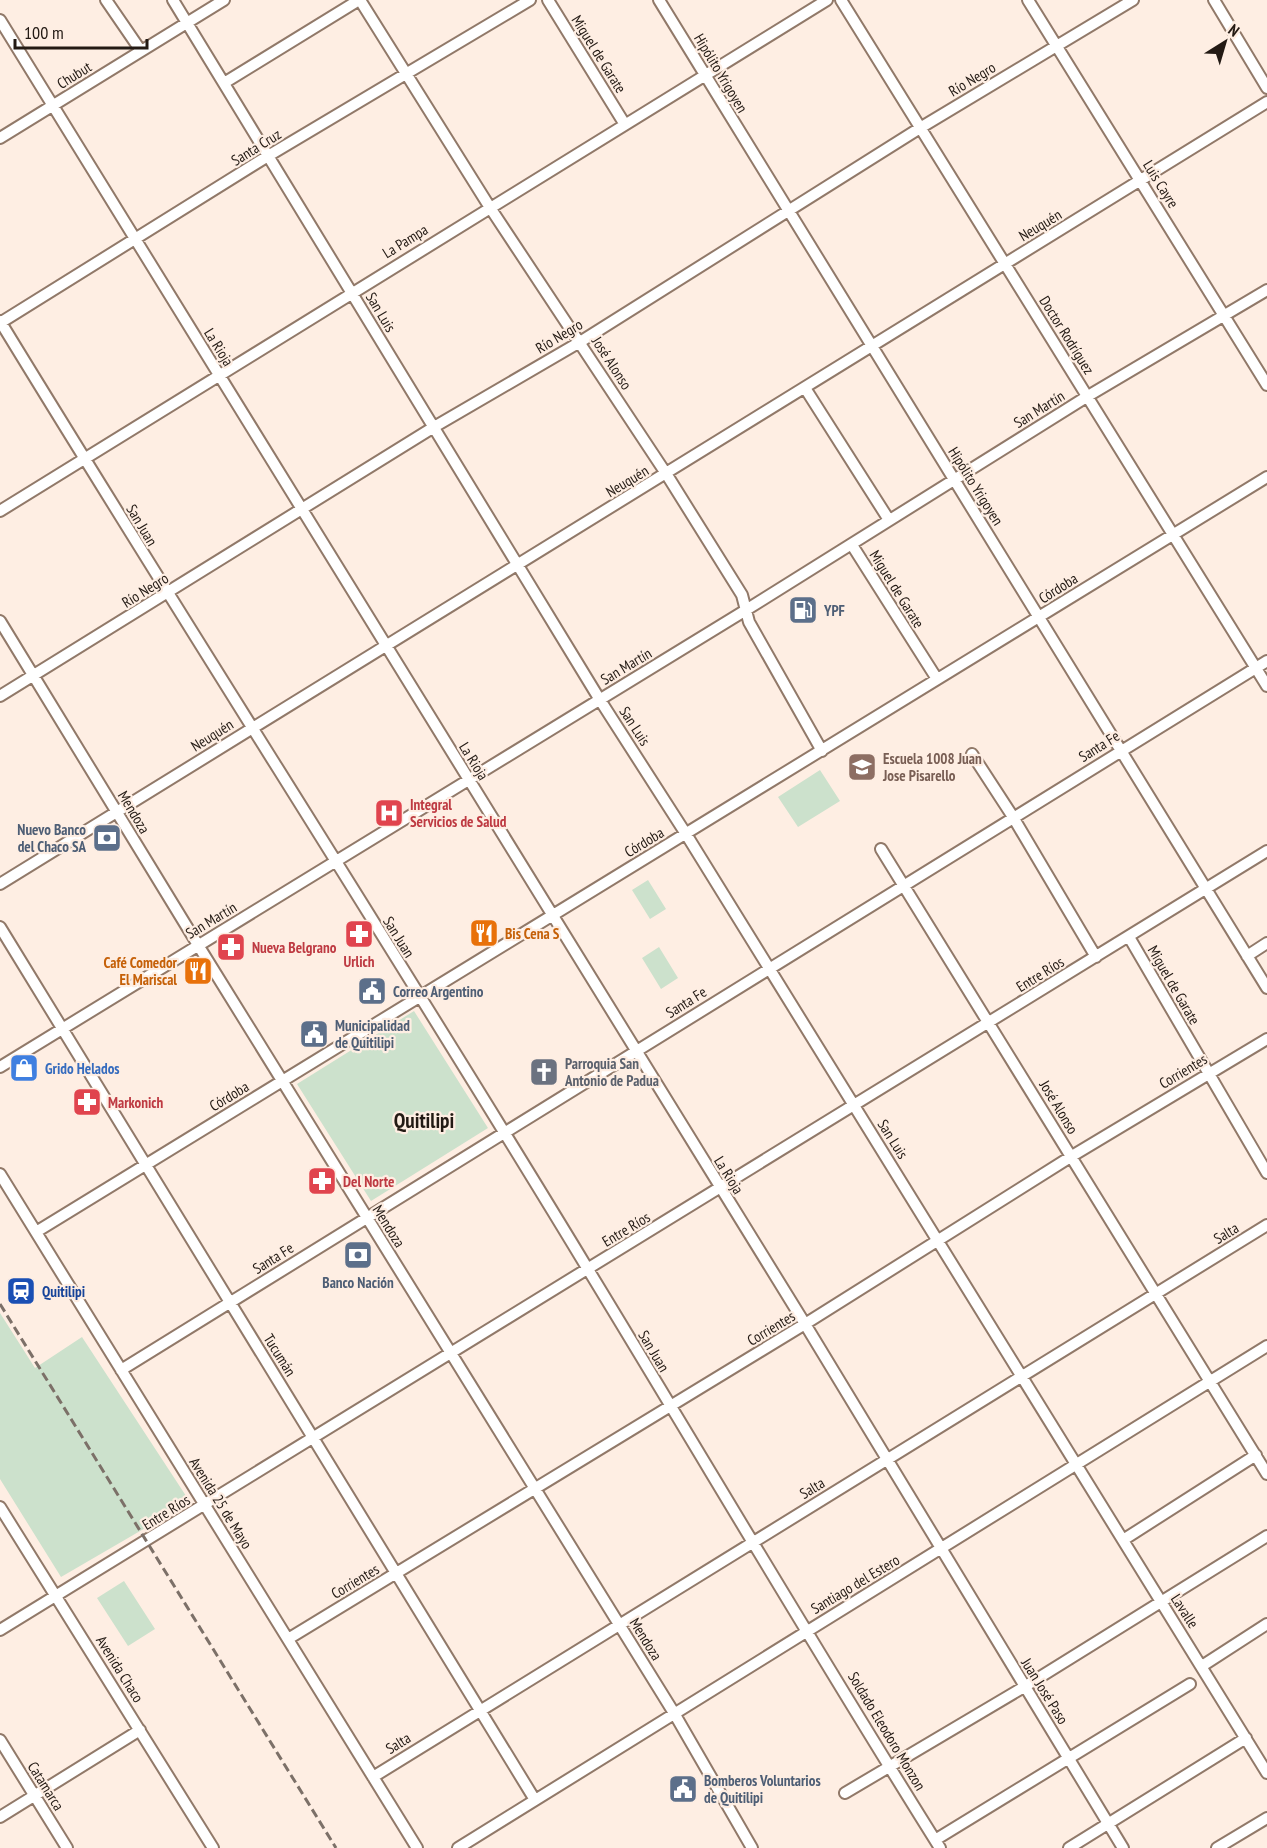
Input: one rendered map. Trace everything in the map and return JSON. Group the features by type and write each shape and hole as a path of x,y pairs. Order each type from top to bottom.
{"street":[{"path":"106,0 141,51"},
{"name":"San Luis","path":"173,0 600,700 939,1240 1077,1466"},
{"name":"Chubut","path":"0,138 224,0"},
{"path":"224,83 360,0"},
{"name":"José Alonso","path":"360,0 489,206 667,475 742,595 749,622 822,751"},
{"name":"Santa Cruz","path":"0,322 136,241 268,156 530,0"},
{"name":"Miguel de Garate","path":"548,0 624,123"},
{"name":"Hipólito Yrigoyen","path":"659,0 1267,988"},
{"name":"La Pampa","path":"0,511 489,206 827,0"},
{"name":"Doctor Rodríguez","path":"841,0 1267,686"},
{"name":"Luis Cayre","path":"1028,0 1267,385"},
{"name":"Río Negro","path":"0,696 302,511 434,427 580,342 920,128 1133,0"},
{"path":"1214,0 1267,88"},
{"name":"La Rioja","path":"0,20 634,1052 805,1324 940,1550"},
{"name":"Neuquén","path":"0,884 667,475 871,346 1267,102"},
{"name":"San Martín","path":"0,1067 746,610 1088,396 1267,290"},
{"name":"San Juan","path":"0,322 166,594 252,728 588,1269 750,1542 807,1631"},
{"path":"805,388 889,520"},
{"name":"Córdoba","path":"36,1232 1267,477"},
{"name":"Miguel de Garate","path":"852,544 937,679"},
{"name":"Mendoza","path":"0,621 674,1713 752,1848"},
{"name":"Santa Fe","path":"121,1370 1267,661"},
{"path":"972,754 1013,817 1096,957"},
{"name":"José Alonso","path":"881,849 990,1022 1267,1474"},
{"name":"Entre Ríos","path":"0,1630 721,1189 1267,851"},
{"name":"Tucumán","path":"0,927 535,1800"},
{"name":"Miguel de Garate","path":"1129,937 1267,1173"},
{"path":"1247,956 1267,944"},
{"name":"Corrientes","path":"288,1640 805,1324 1072,1156 1267,1039"},
{"name":"Avenida 25 de Mayo","path":"0,1174 417,1848"},
{"name":"Salta","path":"373,1777 750,1542 1267,1225"},
{"name":"Santiago del Estero","path":"458,1848 1267,1346"},
{"path":"1123,1540 1256,1455"},
{"name":"Lavalle","path":"1077,1466 1267,1773"},
{"name":"Avenida Chaco","path":"0,1507 213,1848"},
{"path":"845,1793 1267,1536"},
{"name":"Juan José Paso","path":"940,1550 1123,1848"},
{"path":"1202,1666 1267,1624"},
{"name":"Soldado Eleodoro Monzon","path":"807,1631 937,1844"},
{"path":"937,1844 1190,1684"},
{"path":"0,1817 140,1730"},
{"path":"1069,1848 1246,1738"},
{"name":"Catamarca","path":"0,1740 67,1848"},
{"path":"1217,1848 1267,1818"}],"green space":[{"path":"820,770 840,801 798,827 778,797"},
{"path":"648,880 666,909 650,919 632,890"},
{"path":"659,947 678,978 661,989 642,958"},
{"path":"414,1011 488,1128 371,1201 297,1084"},
{"path":"0,1313 35,1368 82,1337 190,1502 61,1577 0,1479"},
{"path":"124,1581 155,1629 128,1646 97,1598"}],"railway":[{"path":"0,1304 336,1848"}],"place":[{"name":"YPF","path":"803,610"},
{"name":"Escuela 1008 Juan Jose Pisarello","path":"862,767"},
{"name":"Integral Servicios de Salud","path":"389,813"},
{"name":"Nuevo Banco del Chaco SA","path":"107,838"},
{"name":"Bis Cena S","path":"484,933"},
{"name":"Urlich","path":"359,934"},
{"name":"Nueva Belgrano","path":"231,947"},
{"name":"Café Comedor El Mariscal","path":"198,971"},
{"name":"Correo Argentino","path":"372,991"},
{"name":"Municipalidad de Quitilipi","path":"314,1034"},
{"name":"Grido Helados","path":"24,1068"},
{"name":"Parroquia San Antonio de Padua","path":"544,1072"},
{"name":"Markonich","path":"87,1102"},
{"name":"Del Norte","path":"322,1181"},
{"name":"Banco Nación","path":"358,1255"},
{"name":"Quitilipi","path":"21,1291"},
{"name":"Bomberos Voluntarios de Quitilipi","path":"683,1789"}],"district":[{"name":"Quitilipi","path":"424,1120"}]}
